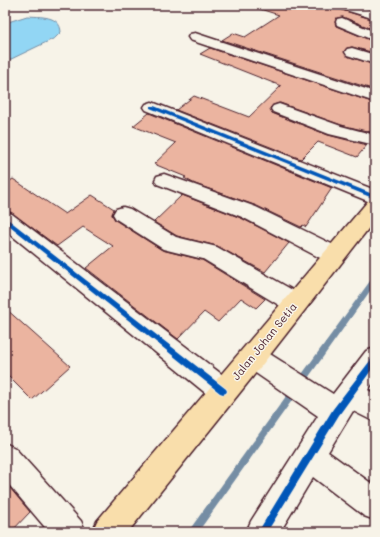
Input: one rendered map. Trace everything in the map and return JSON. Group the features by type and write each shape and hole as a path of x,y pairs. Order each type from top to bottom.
{"main road":[{"name":"Jalan Johan Setia","path":"108,532 212,383 253,357 285,297 369,196"}],"street":[{"path":"343,5 375,15"},
{"path":"342,22 375,37"},
{"path":"195,36 375,97"},
{"path":"352,52 375,60"},
{"path":"152,107 369,196"},
{"path":"279,109 335,130 375,140"},
{"path":"164,180 249,212 323,250"},
{"path":"123,214 170,243 209,253 285,297"},
{"path":"5,219 212,383"},
{"path":"253,357 278,374 336,403 375,409"},
{"path":"262,532 309,456 336,403 375,359"},
{"path":"309,456 375,505"},
{"path":"5,458 70,532"}],"water":[{"path":"27,16 43,17 53,20 60,26 61,32 55,38 5,62 5,23"}],"building":[{"path":"260,5 336,5 339,9 375,20 375,30 343,17 337,18 335,22 336,26 375,42 375,53 352,47 347,48 344,51 347,56 375,65 375,90 222,40 233,33 245,37 279,15 260,9"},
{"path":"210,48 375,103 375,133 341,125 280,103 273,105 270,108 272,113 328,135 367,145 357,157 318,142 301,159 176,110 194,96 249,117 281,86 200,54"},
{"path":"149,113 332,188 306,227 303,225 301,227 257,206 195,184 184,178 186,177 154,164 176,143 133,126"},
{"path":"13,179 65,214 92,195 114,209 112,215 115,220 162,250 202,260 265,299 256,308 241,298 218,322 204,312 178,339 86,268 113,246 83,227 57,246 5,208 5,184"},
{"path":"182,195 241,218 289,243 265,272 217,246 177,236 154,222"},
{"path":"5,308 70,366 32,400 5,373"},
{"path":"5,482 30,512 11,532 5,532"}],"waterway":[{"path":"300,383 375,279"},
{"path":"193,532 295,390"}],"cycle path":[{"path":"152,107 375,197"},
{"path":"5,219 223,391"},
{"path":"262,532 336,412 375,359"}]}
